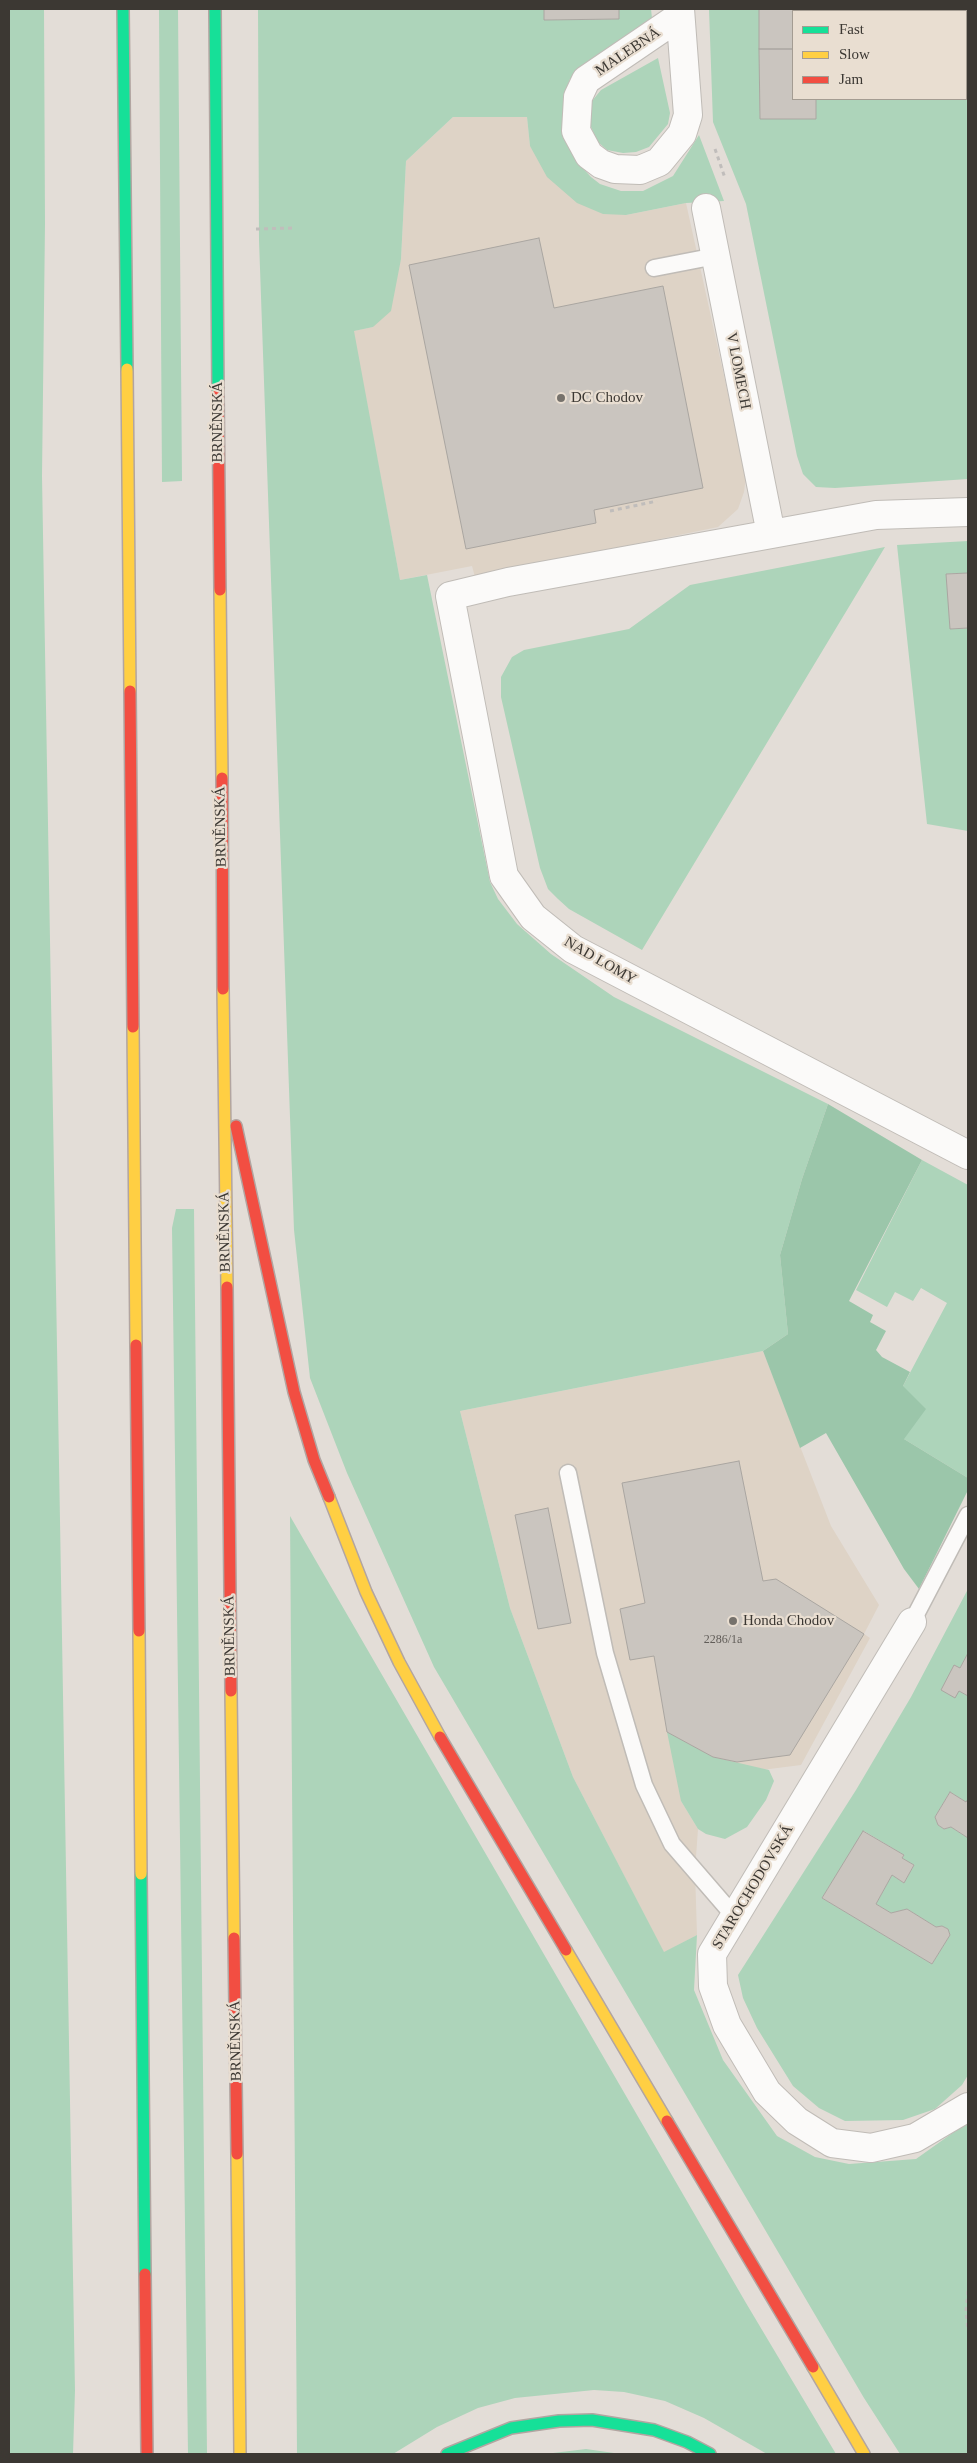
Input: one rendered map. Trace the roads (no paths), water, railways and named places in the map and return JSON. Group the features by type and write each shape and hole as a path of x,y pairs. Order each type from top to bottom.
{"highway":[{"path":"123,9 148,2454"},
{"name":"BRNĚNSKÁ","path":"215,9 224,1070 240,2454"},
{"path":"224,1070 294,1392 314,1460 366,1592 399,1662 434,1726 864,2454"},
{"path":"447,2454 511,2428 559,2421 592,2420 654,2430 687,2442 710,2454"}],"street":[{"name":"MALEBNÁ","path":"680,12 688,115 682,134 659,162 640,170 615,169 601,164 588,155 576,131 578,97 586,80 680,12"},
{"name":"V LOMECH","path":"706,208 771,534"},
{"path":"771,534 876,515 968,512"},
{"name":"NAD LOMY","path":"771,534 508,582 450,596 504,876 533,917 573,950 968,1154"},
{"name":"STAROCHODOVSKÁ","path":"912,1622 712,1954 712,1986 727,2025 767,2092 797,2121 832,2143 871,2148 916,2138 968,2107"}],"lane":[{"path":"654,268 716,256"},
{"path":"568,1473 605,1653 644,1785 672,1844 735,1917"},
{"name":"STAROCHODOVSKÁ","path":"912,1622 968,1515"}],"place":[{"name":"DC Chodov","path":"561,398"},
{"name":"Honda Chodov","path":"733,1621"}]}
